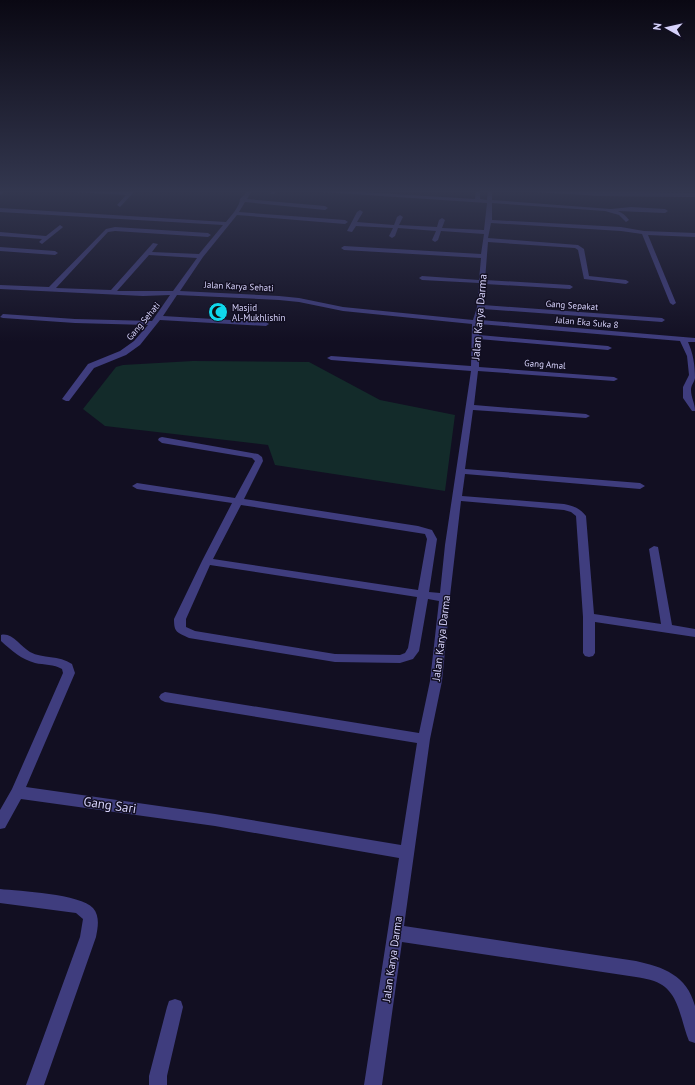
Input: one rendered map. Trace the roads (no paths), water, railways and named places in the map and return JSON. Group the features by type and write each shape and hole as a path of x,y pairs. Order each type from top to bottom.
{"street":[{"path":"41,244 44,241"},
{"path":"52,288 97,241"},
{"name":"Gang Sehati","path":"66,399 91,366 123,353 134,346 156,321 201,256 213,241"},
{"name":"Jalan Karya Darma","path":"373,1085 424,739 436,681 446,598 450,545 475,369 476,321 480,307 483,282 485,241"},
{"path":"544,241 576,246 581,249 586,278 626,282"},
{"path":"647,241 673,303"},
{"path":"113,292 155,244"},
{"path":"344,248 484,256"},
{"path":"0,249 55,253"},
{"path":"146,253 201,256"},
{"path":"422,278 570,287"},
{"name":"Jalan Karya Sehati","path":"0,287 52,288 143,294 176,293 298,300 343,309 428,318 476,321"},
{"name":"Gang Sepakat","path":"480,307 662,320"},
{"path":"3,316 75,321 156,321 266,324"},
{"name":"Jalan Eka Suka 8","path":"476,321 695,340"},
{"path":"476,337 608,348"},
{"path":"683,338 690,356 692,375 687,387 687,398 695,408"},
{"name":"Gang Amal","path":"331,358 614,379"},
{"path":"470,407 586,416"},
{"path":"137,486 237,502 429,532 432,538 414,648 408,657 384,660 335,658 184,632 180,629 180,619 207,561 237,502 258,465 259,461 257,457 162,440"},
{"path":"461,471 640,486"},
{"path":"457,498 561,507 572,509 579,513 581,516 589,617 589,653"},
{"path":"654,549 668,629"},
{"path":"207,561 446,598"},
{"path":"589,617 695,633"},
{"path":"0,823 17,792 66,680 69,669 61,662 33,658 21,652 6,638"},
{"path":"165,697 424,739"},
{"name":"Gang Sari","path":"17,792 215,820 407,853"},
{"path":"0,896 77,906 84,909 90,919 88,937 35,1085"},
{"path":"396,933 636,969 661,976 677,987 688,1008 695,1035"},
{"path":"158,1085 158,1076 175,1007"}],"place":[{"name":"Masjid Al-Mukhlishin","path":"218,312"}]}
